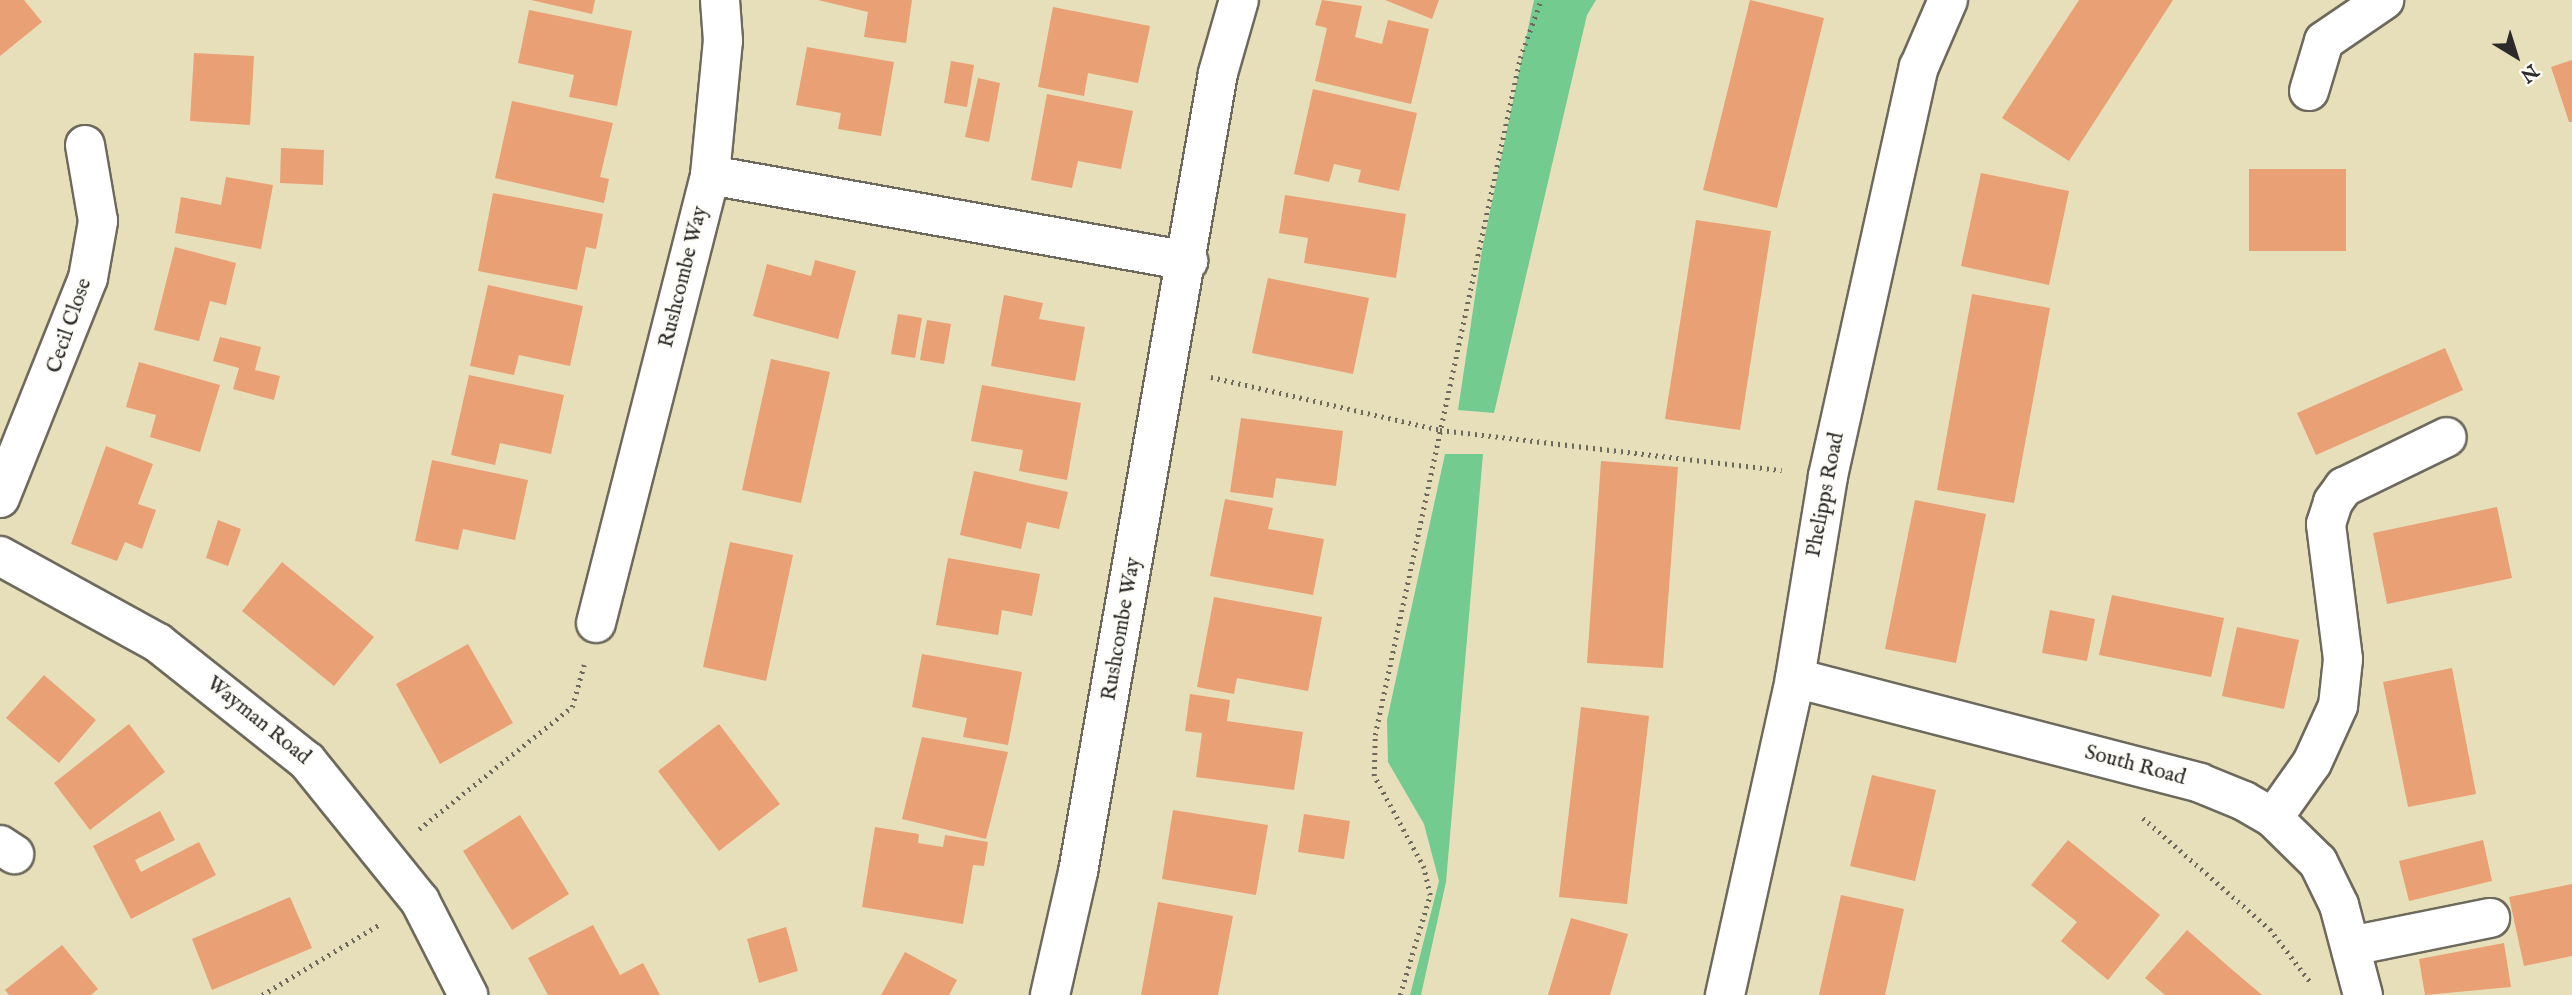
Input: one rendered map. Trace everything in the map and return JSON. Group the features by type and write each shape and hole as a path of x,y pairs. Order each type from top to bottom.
{"street":[{"name":"Rushcombe Way","path":"596,624 709,175 723,41 720,0"},
{"name":"Rushcombe Way","path":"1050,995 1170,368 1219,74 1239,0"},
{"name":"Phelipps Road","path":"1725,995 1795,678 1828,476 1919,67 1948,0"},
{"path":"2309,91 2324,41 2385,0"},
{"name":"Cecil Close","path":"0,498 88,278 97,221 85,145"},
{"path":"709,175 1188,261"},
{"path":"2273,818 2312,763 2338,706 2343,659 2326,524 2333,502 2344,487 2447,437"},
{"name":"Wayman Road","path":"0,556 158,643 269,725 352,809 420,901 468,995"},
{"name":"South Road","path":"1795,678 2200,783 2273,818 2318,862 2351,946 2363,995"},
{"path":"2351,946 2490,918"}],"path":[{"path":"1400,995 1430,895 1424,868 1374,776 1375,735 1520,58 1541,0"},
{"path":"1170,368 1440,430 1828,476"},
{"path":"386,855 572,708 596,624"},
{"path":"2138,813 2270,929 2319,995"},
{"path":"262,995 420,901"}],"green space":[{"path":"1534,0 1596,0 1587,15 1494,413 1458,410 1482,250"},
{"path":"1445,454 1483,454 1446,882 1421,995 1410,995 1439,881 1424,824 1388,762 1387,720"}],"building":[{"path":"0,0 24,0 42,22 0,56"},
{"path":"531,0 595,0 592,14"},
{"path":"818,0 912,0 906,43 864,37 868,12"},
{"path":"1322,0 1362,6 1355,37 1382,44 1388,20 1429,29 1411,104 1315,81 1327,28 1315,25"},
{"path":"1385,0 1439,0 1432,19"},
{"path":"1750,0 1824,18 1777,208 1703,190"},
{"path":"2079,0 2173,0 2069,161 2002,118"},
{"path":"1053,7 1150,26 1138,83 1088,73 1084,96 1038,87"},
{"path":"529,10 632,31 617,106 569,97 574,75 518,63"},
{"path":"807,47 894,62 881,136 838,129 841,113 796,105"},
{"path":"194,53 254,56 250,125 190,121"},
{"path":"2572,60 2572,122 2569,122 2551,67"},
{"path":"951,61 974,65 967,107 944,103"},
{"path":"978,78 1000,83 989,142 965,137"},
{"path":"1313,89 1417,113 1399,191 1358,182 1361,170 1334,164 1329,182 1294,174"},
{"path":"1047,94 1133,111 1121,169 1078,161 1072,188 1031,180"},
{"path":"512,101 613,123 600,177 609,179 604,203 495,178"},
{"path":"281,148 324,150 323,185 280,183"},
{"path":"2249,169 2346,169 2346,251 2249,251"},
{"path":"1981,173 2069,191 2049,285 1961,266"},
{"path":"226,177 273,185 261,249 175,233 181,197 221,205"},
{"path":"493,193 603,214 596,249 586,247 577,290 478,271"},
{"path":"1285,195 1406,214 1396,278 1304,263 1308,238 1279,233"},
{"path":"1696,220 1771,231 1740,430 1665,419"},
{"path":"175,247 236,263 226,305 210,301 199,341 154,330"},
{"path":"815,260 856,271 838,339 753,316 767,264 811,276"},
{"path":"1268,278 1369,298 1353,374 1252,353"},
{"path":"488,285 583,306 570,366 519,355 514,375 470,366"},
{"path":"1972,294 2050,308 2014,503 1937,490"},
{"path":"1004,295 1043,303 1039,319 1085,327 1075,381 991,366"},
{"path":"898,314 922,318 915,358 891,354"},
{"path":"927,320 951,324 944,364 920,360"},
{"path":"220,337 261,347 255,370 280,376 274,400 233,389 239,368 213,361"},
{"path":"2445,348 2463,390 2316,455 2297,413"},
{"path":"771,359 830,372 801,503 742,490"},
{"path":"139,362 220,385 200,452 150,437 156,415 126,407"},
{"path":"469,375 564,395 551,454 500,443 495,465 451,455"},
{"path":"982,385 1081,403 1067,480 1019,471 1023,450 971,441"},
{"path":"1241,418 1343,431 1336,486 1276,478 1273,498 1230,492"},
{"path":"106,446 153,464 138,504 156,510 142,549 125,542 117,561 71,544"},
{"path":"432,460 528,480 515,540 463,529 458,550 415,541"},
{"path":"1601,461 1678,467 1663,668 1587,663"},
{"path":"974,471 1068,492 1059,529 1027,522 1021,549 960,535"},
{"path":"1225,499 1273,508 1268,529 1324,539 1313,595 1210,576"},
{"path":"1915,500 1986,514 1956,663 1885,649"},
{"path":"2497,507 2512,578 2387,604 2373,533"},
{"path":"218,520 241,529 228,566 206,558"},
{"path":"730,542 793,555 766,681 703,667"},
{"path":"948,558 1040,574 1032,616 1002,610 998,635 936,625"},
{"path":"282,562 374,637 334,686 242,611"},
{"path":"2112,595 2224,618 2211,677 2099,655"},
{"path":"1214,597 1322,617 1308,691 1237,678 1234,694 1197,687"},
{"path":"2050,610 2095,619 2087,661 2042,653"},
{"path":"2237,627 2299,640 2284,709 2222,696"},
{"path":"468,644 513,723 440,764 396,684"},
{"path":"922,654 1022,672 1008,745 963,737 967,718 912,707"},
{"path":"2452,668 2476,794 2408,807 2383,682"},
{"path":"44,675 96,720 59,763 6,718"},
{"path":"1190,694 1230,700 1227,721 1303,732 1294,790 1196,777 1202,733 1185,731"},
{"path":"1581,707 1649,716 1627,904 1559,897"},
{"path":"129,724 165,772 90,830 54,783"},
{"path":"719,724 780,804 719,851 658,771"},
{"path":"922,737 1008,752 986,839 902,819"},
{"path":"1872,775 1936,790 1915,881 1850,866"},
{"path":"1173,810 1268,825 1256,895 1162,879"},
{"path":"160,811 175,840 135,860 141,872 199,842 216,875 131,919 93,846"},
{"path":"1304,814 1350,821 1344,859 1298,852"},
{"path":"520,815 569,894 512,930 463,851"},
{"path":"875,827 919,834 918,843 943,847 945,835 988,842 984,866 973,865 963,924 862,907"},
{"path":"2068,840 2160,915 2108,980 2061,941 2077,922 2031,885"},
{"path":"2483,840 2492,881 2409,901 2399,861"},
{"path":"2572,884 2572,956 2524,966 2509,897"},
{"path":"1841,895 1904,909 1885,995 1819,995"},
{"path":"290,897 312,948 212,990 192,939"},
{"path":"1158,902 1233,916 1218,995 1141,995"},
{"path":"1571,918 1628,934 1610,995 1548,995"},
{"path":"593,925 620,975 643,963 660,995 548,995 528,958"},
{"path":"786,927 798,971 759,983 747,939"},
{"path":"2187,930 2262,995 2165,995 2145,978"},
{"path":"2504,943 2511,987 2425,995 2419,959"},
{"path":"62,945 98,989 91,995 9,995 5,990"},
{"path":"905,952 957,980 949,995 881,995"}]}
